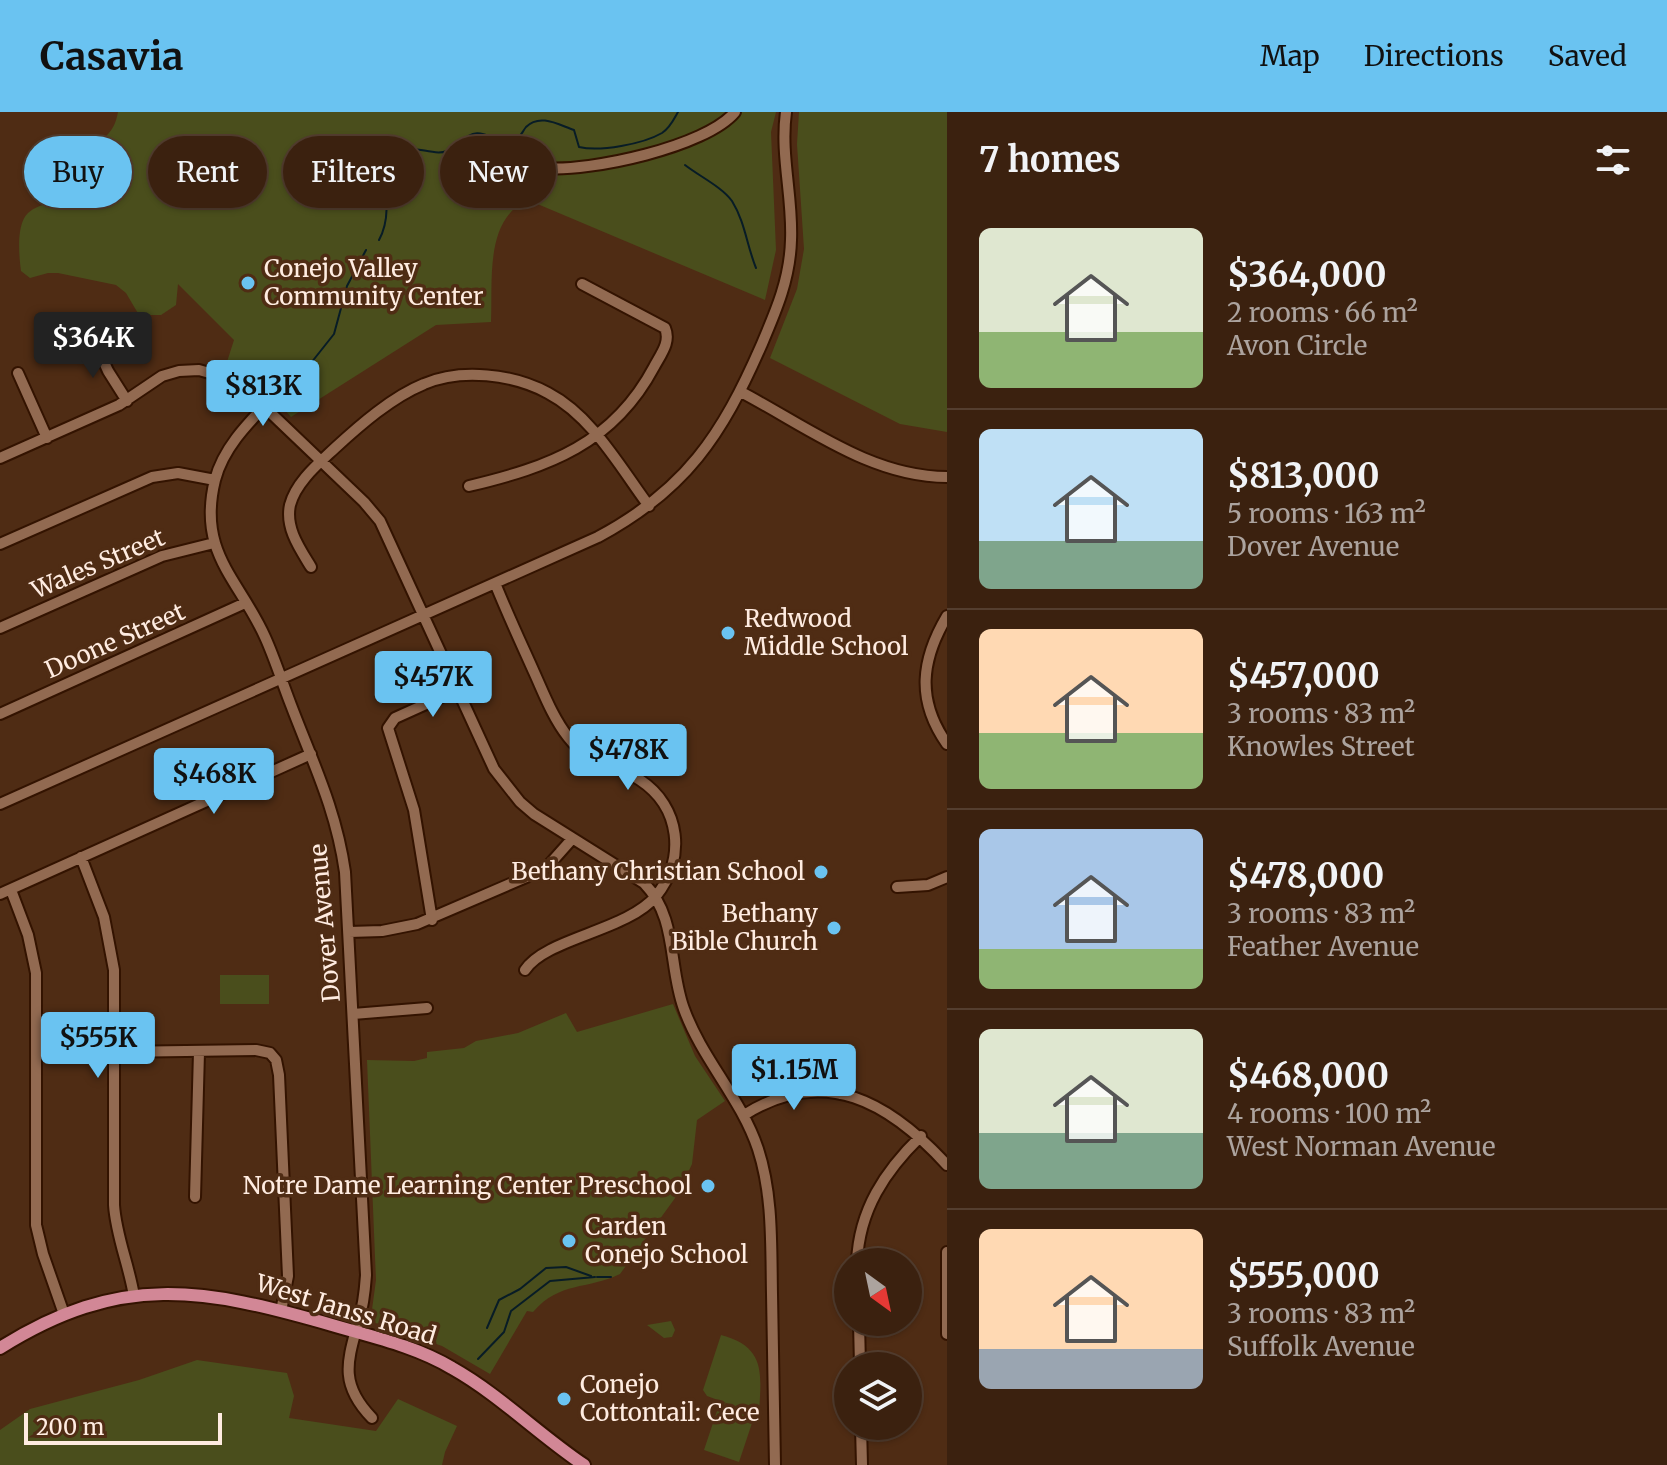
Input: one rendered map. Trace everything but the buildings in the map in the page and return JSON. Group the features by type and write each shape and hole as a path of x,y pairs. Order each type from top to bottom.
{"main road":[{"name":"West Janss Road","path":"0,1348 64,1314 96,1303 162,1293 213,1296 281,1311 417,1350 485,1388 584,1465"}],"street":[{"path":"556,168 588,167 691,140 713,131 735,112"},
{"path":"0,804 598,537 649,506 694,463 714,438 739,396 779,302 788,270 791,239 784,143 786,112"},
{"path":"469,486 543,466 596,436 633,400 655,365 668,336 661,325 582,284"},
{"path":"94,340 108,371 127,401"},
{"path":"0,458 127,401 162,376 199,370 227,378 265,407 322,460 380,521 490,762 509,789 534,814 644,883 656,896 669,930 677,987 689,1023 702,1050 744,1115 765,1173 771,1217 775,1465"},
{"path":"18,373 47,438"},
{"name":"Dover Avenue","path":"294,374 238,436 220,464 211,502 214,543 226,573 262,630 324,785 339,833 349,932 366,1275 364,1300 348,1361 349,1382 353,1394 372,1418"},
{"path":"311,567 289,520 291,505 305,478 347,438 411,390 449,378 501,377 546,392 578,415 649,506"},
{"path":"739,396 872,462 906,474 947,477"},
{"path":"0,544 152,477 178,473 215,480"},
{"name":"Wales Street","path":"0,628 162,556 214,543"},
{"path":"495,583 549,706 569,739 602,764 638,778 660,797 674,825 676,852 668,878 648,905 622,920 539,955 525,970"},
{"name":"Doone Street","path":"0,714 245,603"},
{"path":"947,616 930,651 925,681 930,712 947,744"},
{"path":"432,920 414,810 388,728 395,718 457,690"},
{"path":"0,894 311,754"},
{"path":"349,932 402,928 432,920 538,872 548,866 572,839"},
{"path":"81,857 96,891 108,937 115,991 114,1219 131,1273 134,1296"},
{"path":"897,887 928,885 947,877"},
{"path":"11,890 28,935 36,973 36,1225 64,1314"},
{"path":"353,1014 427,1008"},
{"path":"115,1052 256,1050 274,1056 279,1075 288,1276 281,1311"},
{"path":"195,1197 199,1052"},
{"path":"840,1094 845,1057"},
{"path":"744,1115 779,1098 803,1093 840,1094 882,1108 921,1136 947,1165"},
{"path":"859,1248 864,1216 872,1199 885,1176 921,1136"},
{"path":"947,1252 947,1334"},
{"path":"861,1440 862,1465"}],"green space":[{"path":"118,112 776,112 771,132 776,250 765,300 547,208 556,208 556,136 440,136 440,208 516,208 504,221 497,236 492,271 491,322 436,325 291,417 268,391 226,365 234,340 178,284 176,305 161,315 139,315 126,293 116,285 58,273 30,278 21,271 19,240 24,218 33,209 132,208 132,136 106,136"},
{"path":"799,112 947,112 947,432 900,424 770,358 797,289 804,249 797,144"},
{"path":"220,975 269,975 269,1004 220,1004"},
{"name":"Carden Conejo School","path":"673,1004 695,1056 725,1101 697,1120 692,1164 678,1194 620,1274 553,1295 533,1312 527,1311 490,1374 442,1346 373,1322 376,1280 367,1060 414,1061 427,1058 427,1052 464,1048 476,1041 518,1033 566,1013 577,1032"},
{"path":"671,1321 675,1330 672,1337 664,1338 647,1325"},
{"path":"721,1335 747,1347 754,1355 760,1375 759,1414 755,1414 739,1462 704,1450 720,1402 737,1407 707,1396 703,1390"},
{"path":"197,1360 287,1373 294,1396 289,1418 376,1431 398,1399 457,1426 442,1465 0,1465 0,1430 30,1409 139,1380"}],"waterway":[{"path":"520,136 531,123 543,120 574,130 579,147 621,146 662,133 678,112"},
{"path":"469,136 487,136"},
{"path":"379,240 386,212 382,164 403,150 440,152"},
{"path":"685,165 732,201 756,268"},
{"path":"311,363 334,334 347,286 366,250"},
{"path":"487,1328 499,1300 520,1289 546,1268 566,1267 591,1276"},
{"path":"478,1359 504,1332 511,1311 550,1281 595,1277"},
{"path":"597,1277 611,1277"}],"place":[{"name":"Conejo Valley Community Center","path":"248,283"},
{"name":"Redwood Middle School","path":"728,633"},
{"name":"Bethany Christian School","path":"821,872"},
{"name":"Bethany Bible Church","path":"834,928"},
{"name":"Notre Dame Learning Center Preschool","path":"708,1186"},
{"name":"Carden Conejo School","path":"569,1241"},
{"name":"Conejo Cottontail: Cece","path":"564,1399"}]}
